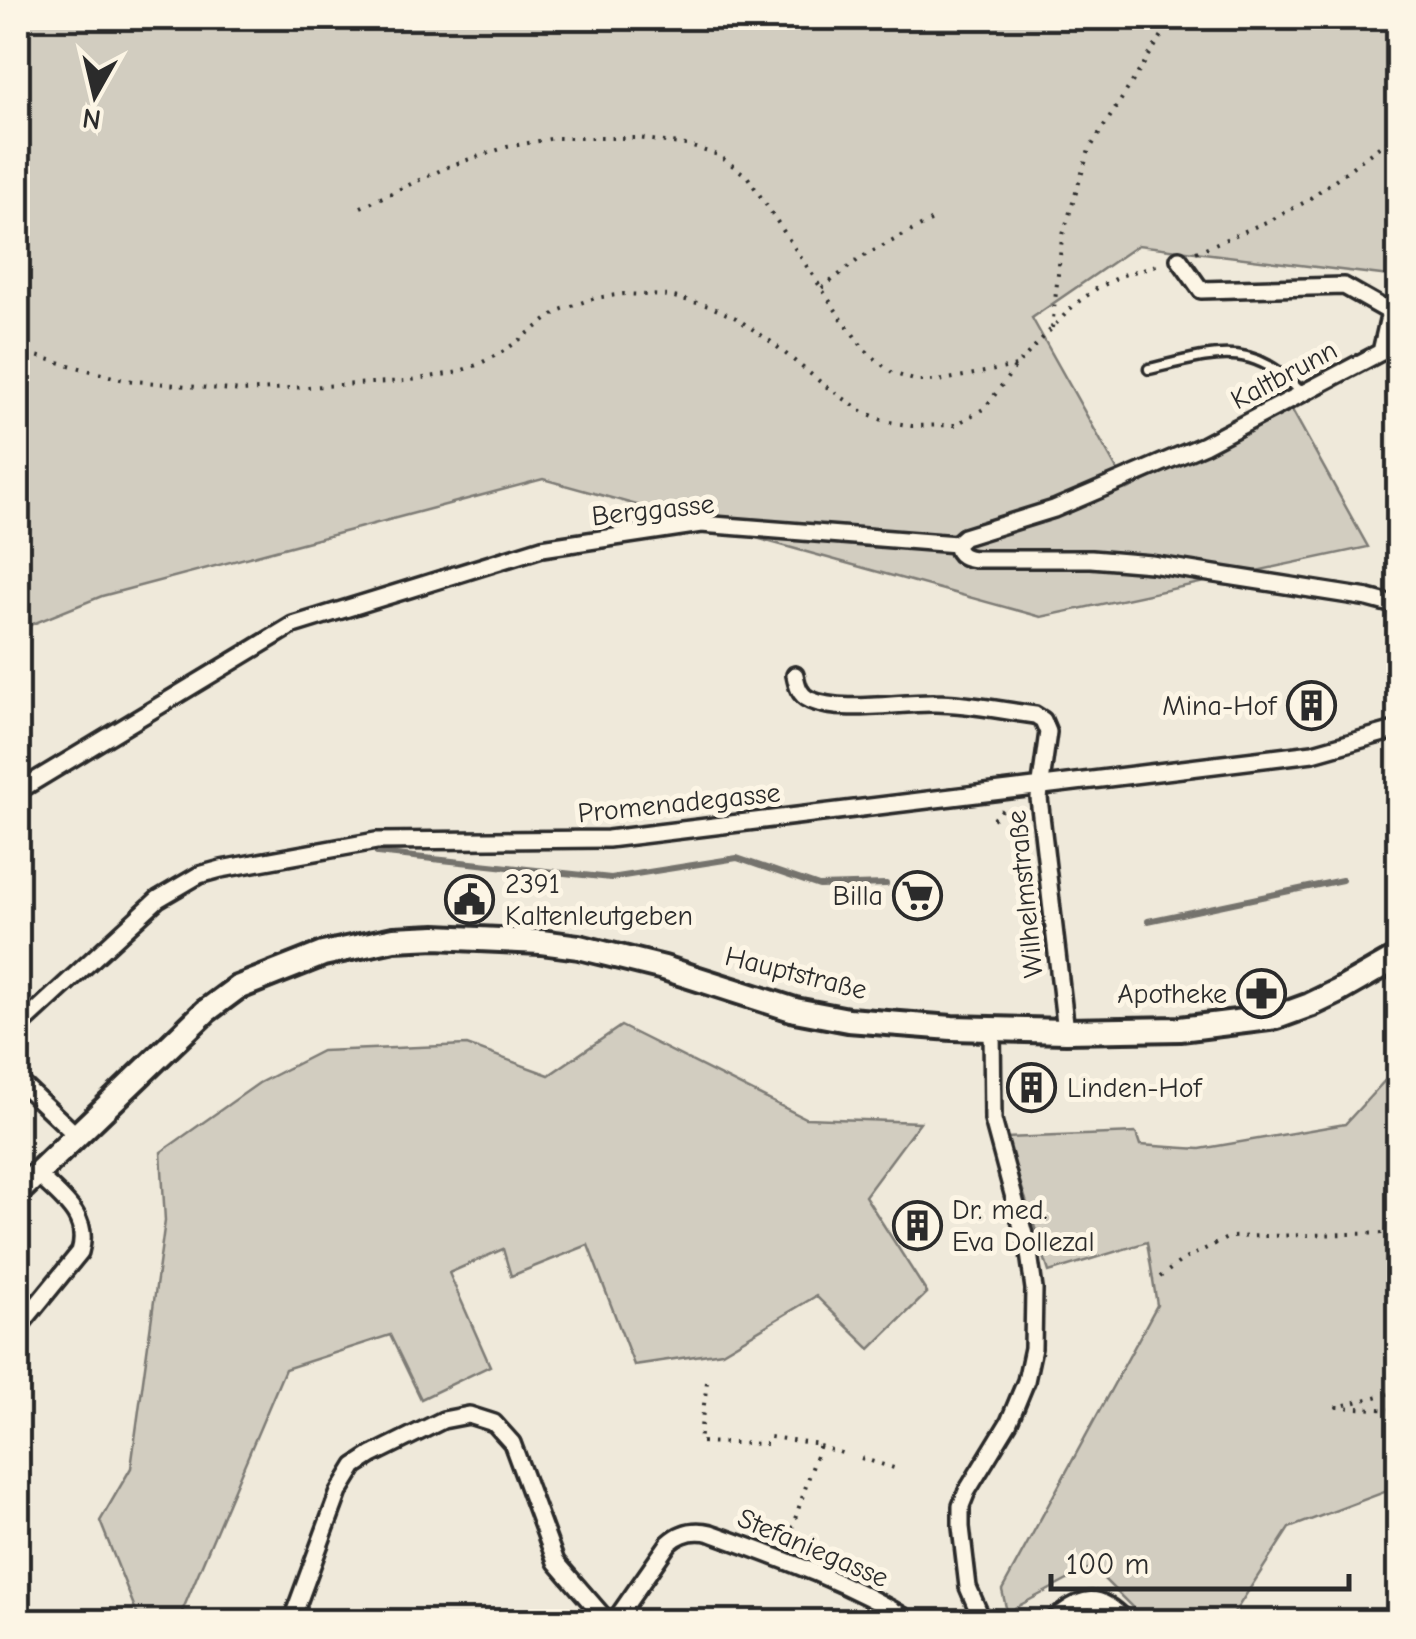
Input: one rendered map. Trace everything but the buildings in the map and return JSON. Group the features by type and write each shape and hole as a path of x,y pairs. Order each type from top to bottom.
{"main road":[{"name":"Hauptstraße","path":"18,1192 206,1011 237,988 323,954 394,940 470,937 579,947 664,968 822,1016 881,1024 1066,1031 1180,1029 1277,1016 1310,1006 1398,957"}],"street":[{"name":"Kaltbrunn","path":"956,544 964,536 1054,508 1204,445 1381,352 1390,312 1344,286 1201,290 1179,259"},
{"name":"Berggasse","path":"18,790 293,625 542,548 701,524 956,544 959,554 968,559 1092,559 1151,564 1398,606"},
{"name":"Wilhelmstraße","path":"795,674 803,695 824,703 863,706 940,702 1036,715 1045,723 1048,732 1039,798 1066,1031"},
{"name":"Promenadegasse","path":"18,1028 158,899 178,886 221,869 376,842 608,839 1312,753 1398,728"},
{"path":"983,1622 968,1587 960,1522 962,1506 967,1490 1009,1422 1026,1382 1033,1348 1034,1289 1029,1253 994,1120 992,1029"},
{"path":"18,1080 76,1135"},
{"path":"18,1328 80,1252 84,1239 78,1213 37,1174"},
{"path":"291,1622 339,1492 355,1466 443,1420 469,1415 486,1419 507,1435 556,1562 611,1622"},
{"name":"Stefaniegasse","path":"611,1622 669,1543 679,1535 698,1531 784,1560 880,1601 914,1622"},
{"path":"1051,1622 1074,1604 1087,1600 1108,1604 1127,1622"}],"lane":[{"path":"1381,352 1398,350"},
{"path":"1150,370 1201,358 1240,355 1272,366 1302,393"}],"path":[{"path":"1052,328 1062,238 1089,150 1173,18"},
{"path":"18,351 124,380 241,391 404,382 477,365 504,352 560,310 595,298 624,294 670,296 736,318 862,411 912,426 955,424 984,408 1052,328 1096,290 1124,274 1179,259 1273,220 1305,202 1398,133"},
{"path":"361,206 452,165 507,147 555,138 638,138 686,145 718,155 747,176 838,315 864,349 892,373 917,381 938,381 1016,366"},
{"path":"822,288 862,257 938,216"},
{"path":"1160,1277 1180,1261 1229,1237 1386,1233 1398,1220"},
{"path":"707,1382 699,1442 767,1444 770,1437 820,1444 846,1454"},
{"path":"1398,1390 1337,1407 1398,1410"},
{"path":"787,1543 819,1446"},
{"path":"861,1458 897,1469"}],"shaded area":[{"path":"18,18 1398,18 1398,277 1138,245 1032,318 1128,489 1292,410 1368,547 1041,617 543,479 102,596 18,630"},
{"path":"621,1026 805,1118 920,1122 865,1196 927,1293 870,1349 816,1296 722,1352 634,1365 588,1245 511,1276 503,1249 449,1273 490,1366 421,1399 390,1335 285,1369 178,1621 140,1621 100,1521 131,1468 165,1221 161,1152 259,1083 322,1051 467,1045 549,1075"},
{"path":"1398,1074 1398,1487 1289,1528 1229,1621 1146,1621 1092,1567 1007,1612 1002,1590 1157,1305 1147,1242 1049,1272 1006,1138 1136,1133 1140,1145 1200,1149 1345,1124 1388,1077"}],"waterway":[{"path":"377,853 611,878 737,858 819,886 886,884"},
{"path":"1148,921 1342,880"}],"place":[{"name":"Mina-Hof","path":"1311,706"},
{"name":"Billa","path":"918,896"},
{"name":"2391 Kaltenleutgeben","path":"470,900"},
{"name":"Apotheke","path":"1262,994"},
{"name":"Linden-Hof","path":"1032,1088"},
{"name":"Dr. med. Eva Dollezal","path":"917,1226"}]}
